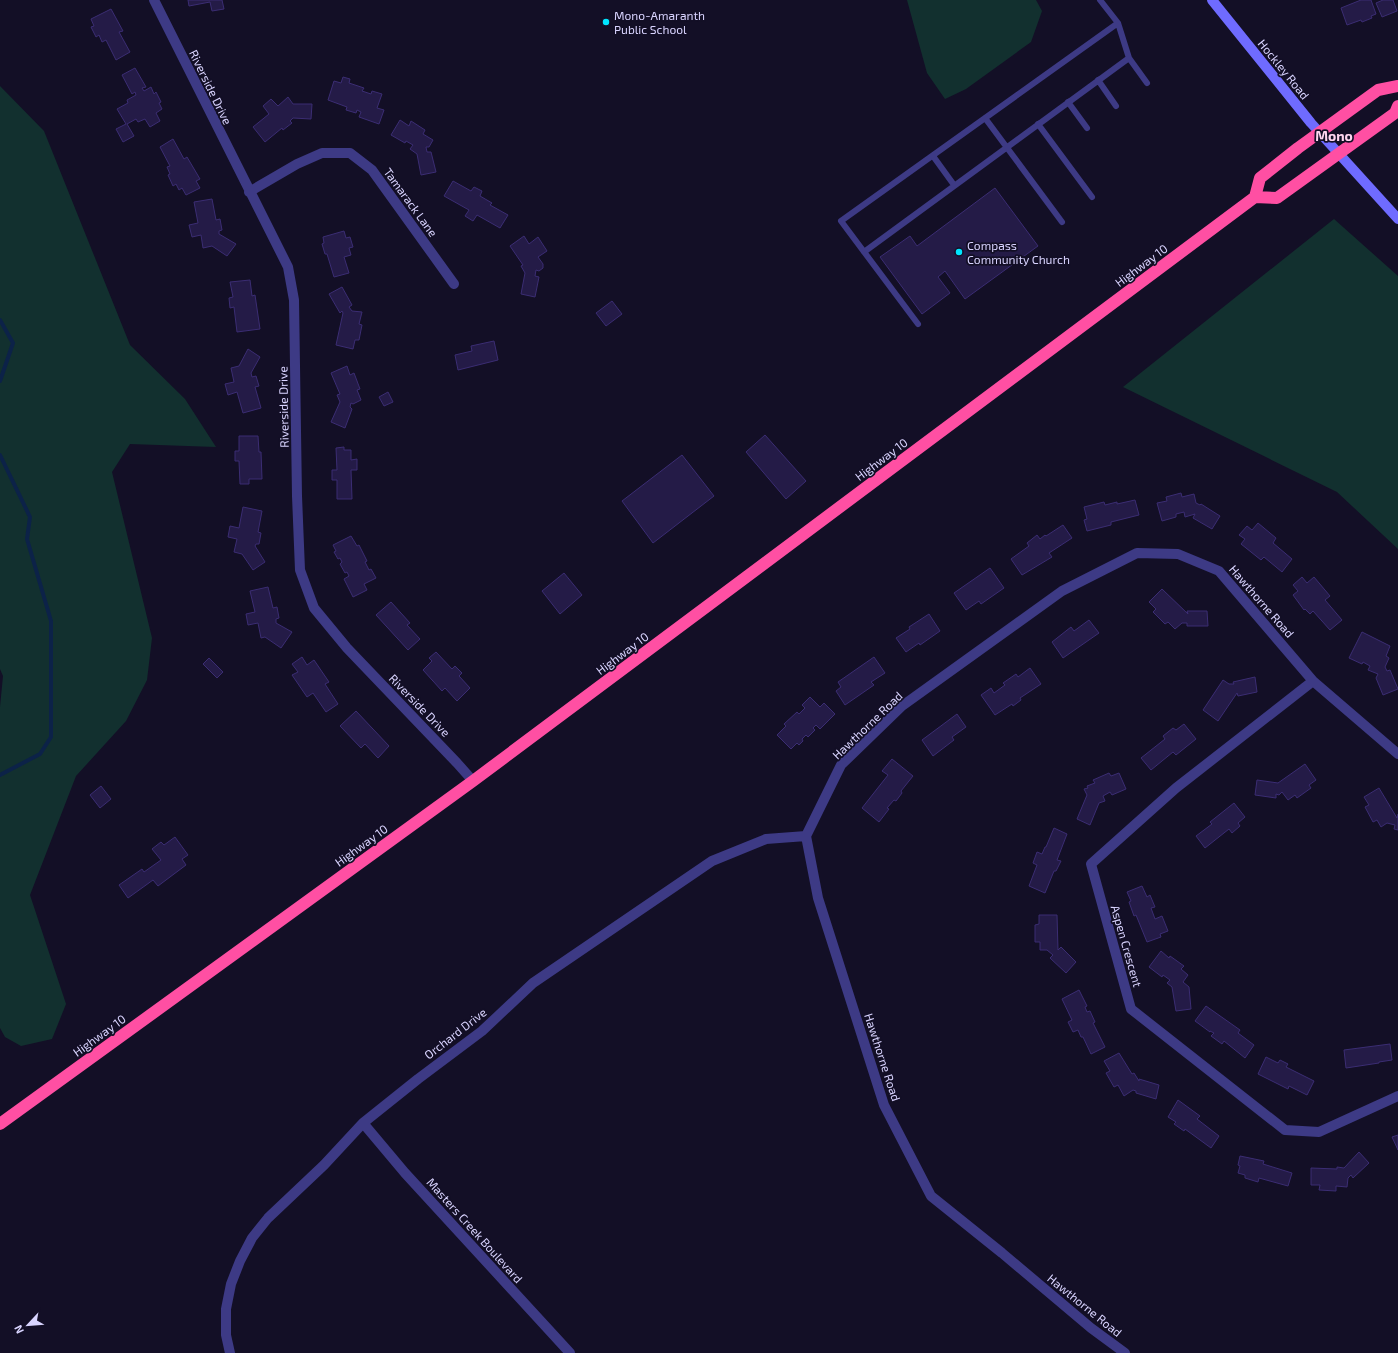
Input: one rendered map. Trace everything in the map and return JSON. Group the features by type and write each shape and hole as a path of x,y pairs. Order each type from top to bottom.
{"highway":[{"path":"1398,86 1378,90 1319,132 1260,178 1255,197 1277,198 1337,153 1395,113 1398,106"},
{"name":"Highway 10","path":"0,1124 473,781 1255,197"}],"main road":[{"name":"Hockley Road","path":"1212,0 1319,132 1398,219"}],"street":[{"name":"Riverside Drive","path":"154,0 249,192 288,267 294,300 297,496 300,570 314,608 347,648 473,781"},
{"name":"Tamarack Lane","path":"249,192 297,164 322,153 350,152 372,170 454,284"},
{"name":"Hawthorne Road","path":"1125,1353 1091,1328 1002,1253 931,1196 884,1104 818,898 806,836 841,765 902,706 1062,591 1137,553 1178,554 1219,571 1313,681 1398,754"},
{"name":"Aspen Crescent","path":"1313,681 1176,788 1091,864 1131,1009 1285,1130 1319,1132 1398,1096"},
{"name":"Orchard Drive","path":"230,1353 226,1335 226,1315 231,1284 240,1261 252,1238 268,1218 324,1165 363,1123 482,1031 532,983 712,861 766,838 806,836"},
{"name":"Masters Creek Boulevard","path":"363,1123 418,1187 570,1353"}],"lane":[{"path":"1100,0 1118,23 1129,58 1147,83"},
{"path":"918,324 841,221 1118,23"},
{"path":"864,252 1129,58"},
{"path":"1098,80 1116,106"},
{"path":"1068,102 1087,128"},
{"path":"985,118 1062,222"},
{"path":"1038,124 1092,196"},
{"path":"933,156 954,185"}],"green space":[{"path":"907,0 1036,0 1042,11 1031,42 966,89 945,99 927,73"},
{"path":"0,86 44,131 130,345 185,399 216,447 130,444 112,472 152,638 147,680 126,721 76,776 30,895 66,1004 52,1039 21,1046 5,1037 0,1028 0,707 3,676 0,669"},
{"path":"1334,219 1398,276 1398,549 1337,492 1123,387"}],"building":[{"path":"188,0 222,0 224,9 212,11 210,2 189,6"},
{"path":"1361,0 1371,0 1376,14 1371,16 1372,18 1362,22 1361,20 1347,25 1341,8"},
{"path":"1383,0 1393,0 1397,11 1382,17 1376,3"},
{"path":"111,9 123,31 119,32 130,52 116,60 106,40 102,42 99,35 96,37 91,27 94,26 91,19"},
{"path":"135,68 146,87 142,88 144,91 151,87 154,94 156,92 161,102 159,103 162,109 156,113 160,121 150,127 145,119 138,122 136,119 127,124 134,136 123,142 116,129 126,124 117,109 128,103 127,100 136,95 135,92 132,94 122,75"},
{"path":"343,77 350,79 349,83 364,88 362,91 371,94 372,91 382,94 377,108 384,110 379,124 359,117 361,112 357,110 356,113 346,110 347,107 328,100 334,81 341,83"},
{"path":"288,97 293,104 312,104 311,119 293,118 290,121 292,123 283,130 282,128 265,142 253,127 269,114 263,106 271,99 278,106"},
{"path":"400,120 409,126 411,121 425,130 423,134 433,140 429,147 426,147 427,152 431,152 436,172 421,175 417,154 410,149 413,145 406,141 405,143 391,135"},
{"path":"173,139 184,159 187,157 200,179 196,181 200,188 186,195 182,188 179,190 176,184 173,186 168,175 170,174 167,167 170,166 160,147"},
{"path":"453,181 471,191 474,187 482,191 480,196 492,203 490,205 508,215 500,228 477,215 473,221 465,216 469,210 444,196"},
{"name":"Compass Community Church","path":"995,188 1038,246 965,299 945,271 938,277 950,293 922,314 880,257 910,236 917,246"},
{"path":"212,199 216,220 220,219 222,230 219,231 219,234 236,244 227,256 212,246 203,248 201,235 192,237 189,225 198,223 194,202"},
{"path":"344,231 346,238 350,237 353,247 349,248 351,255 344,257 349,273 334,277 327,254 325,254 322,244 324,243 323,237"},
{"path":"524,236 529,244 538,237 547,251 538,257 543,264 543,268 539,271 536,270 535,276 539,277 535,297 521,294 525,273 521,266 523,265 510,246"},
{"path":"250,280 252,296 255,295 260,329 237,332 234,307 230,308 229,298 233,297 230,282"},
{"path":"342,287 352,305 349,307 352,311 362,312 359,324 362,325 359,340 355,340 353,349 336,345 343,313 342,311 340,313 329,294"},
{"path":"612,301 622,314 606,326 596,313"},
{"path":"494,341 498,360 458,370 455,355 472,351 471,346"},
{"path":"248,349 260,357 251,373 252,377 256,376 259,386 255,387 261,408 243,413 237,392 228,395 225,384 234,382 231,368 239,366"},
{"path":"347,366 350,375 354,373 360,389 357,390 361,400 353,404 351,403 350,407 352,409 345,428 331,422 340,402 337,395 340,394 331,373"},
{"path":"388,392 393,402 384,406 379,397"},
{"path":"765,435 806,481 786,499 746,452"},
{"path":"239,436 258,436 259,452 261,452 262,479 249,479 249,484 240,484 239,461 235,461 235,451 239,451"},
{"path":"344,447 344,450 351,450 351,460 357,459 357,470 351,470 352,499 337,499 337,480 332,480 332,470 337,470 336,448"},
{"path":"682,455 714,496 653,543 622,501"},
{"path":"1181,493 1182,497 1194,494 1196,503 1201,504 1220,516 1212,529 1193,518 1195,514 1185,517 1184,512 1176,514 1176,517 1162,521 1157,503 1167,501 1166,497"},
{"path":"1135,500 1139,515 1111,522 1111,525 1087,531 1084,520 1087,519 1084,507 1104,502 1105,505"},
{"path":"243,507 262,511 258,532 261,533 259,544 256,544 255,546 265,562 253,570 242,554 234,552 237,539 228,537 230,526 239,528"},
{"path":"1258,523 1276,538 1273,543 1292,559 1282,572 1264,557 1261,560 1241,544 1245,539 1239,535 1247,526 1252,530"},
{"path":"1063,525 1072,538 1049,553 1052,557 1022,575 1011,559 1029,546 1027,543 1037,535 1040,539"},
{"path":"351,536 357,546 359,545 367,561 365,562 369,570 371,569 376,578 364,584 367,590 353,597 344,579 349,576 347,572 345,573 340,564 342,562 340,558 338,559 334,552 336,551 333,545"},
{"path":"990,568 1004,588 981,604 979,601 966,610 954,593"},
{"path":"564,573 582,595 560,614 542,591"},
{"path":"1302,577 1307,583 1314,577 1330,596 1325,600 1342,620 1330,630 1313,611 1310,614 1305,609 1304,610 1293,595 1298,591 1293,585"},
{"path":"268,587 273,608 277,607 279,618 276,619 276,623 292,632 281,648 265,637 261,638 258,623 248,625 246,614 255,612 250,591"},
{"path":"1162,589 1188,614 1187,611 1207,611 1208,626 1187,626 1187,623 1182,623 1175,629 1168,622 1165,624 1153,612 1156,609 1149,602"},
{"path":"391,602 410,623 407,625 420,639 408,650 376,615"},
{"path":"929,614 940,631 920,645 919,643 906,652 896,638 910,629 909,627"},
{"path":"1089,620 1099,633 1063,658 1052,642 1071,627 1074,631"},
{"path":"1362,632 1390,646 1386,656 1389,658 1385,667 1387,671 1390,670 1398,689 1383,695 1376,678 1378,674 1368,670 1370,666 1363,662 1362,664 1349,658"},
{"path":"436,652 452,669 455,666 462,673 459,676 470,688 457,701 445,688 442,691 423,670 432,661 429,658"},
{"path":"302,657 307,665 314,660 329,682 325,684 338,704 326,712 313,693 307,697 292,675 298,672 292,664"},
{"path":"874,657 885,673 871,682 874,685 845,705 836,691 841,687 838,682"},
{"path":"209,658 223,672 217,678 203,664"},
{"path":"1030,668 1041,684 1020,698 1021,700 1013,706 1012,704 995,715 981,695 991,688 994,693 1005,685 1003,683 1016,674 1018,677"},
{"path":"1255,677 1257,692 1238,696 1237,693 1218,721 1203,710 1223,680 1229,684 1234,684 1233,682"},
{"path":"810,697 820,707 824,703 835,714 820,729 816,725 813,728 815,730 808,737 806,735 799,745 797,743 791,749 777,735 786,726 784,724 797,712 799,714 805,708 802,705"},
{"path":"356,711 389,746 378,758 365,744 361,748 340,726"},
{"path":"957,714 966,727 952,737 954,740 933,756 922,740"},
{"path":"1184,724 1196,739 1176,755 1173,752 1151,770 1141,758 1165,739 1163,736 1173,728 1176,730"},
{"path":"892,759 913,776 901,791 902,793 896,801 894,800 887,808 889,809 879,822 862,808 888,775 882,771"},
{"path":"1305,764 1316,780 1309,785 1311,788 1297,798 1295,795 1288,800 1282,792 1279,795 1276,794 1276,798 1255,795 1257,780 1278,783"},
{"path":"1109,773 1111,776 1119,773 1126,789 1112,795 1110,792 1103,796 1105,801 1099,803 1090,825 1077,819 1087,795 1084,789 1095,783 1093,780"},
{"path":"101,786 111,799 100,808 90,795"},
{"path":"1379,788 1397,818 1398,814 1398,830 1394,829 1395,825 1387,823 1381,827 1377,820 1373,822 1365,807 1369,805 1364,797"},
{"path":"1234,803 1245,817 1238,823 1240,826 1232,833 1229,829 1205,848 1196,836 1212,824 1210,822"},
{"path":"1054,828 1067,834 1057,860 1061,861 1056,871 1054,871 1045,893 1029,886 1037,865 1033,863 1037,852 1042,854"},
{"path":"175,837 188,855 182,859 186,865 158,886 153,880 128,898 119,885 142,869 144,872 161,860 152,849 161,842 164,845"},
{"path":"1142,886 1147,897 1150,895 1155,907 1151,908 1155,919 1162,916 1168,931 1160,934 1161,937 1147,942 1136,915 1134,916 1129,902 1131,901 1127,892"},
{"path":"1039,915 1057,915 1058,950 1061,947 1076,962 1066,973 1050,958 1053,955 1047,950 1040,950 1040,942 1035,942 1035,925 1039,924"},
{"path":"1161,951 1169,958 1170,956 1184,966 1181,969 1188,975 1183,982 1189,987 1191,1009 1176,1011 1172,987 1167,983 1170,980 1163,975 1162,977 1149,967"},
{"path":"1079,990 1087,1006 1085,1007 1087,1012 1090,1011 1095,1022 1093,1023 1105,1047 1091,1054 1078,1030 1073,1032 1068,1022 1072,1020 1062,999"},
{"path":"1206,1006 1240,1030 1238,1033 1254,1045 1245,1058 1224,1041 1222,1044 1211,1036 1214,1033 1210,1032 1195,1021"},
{"path":"1390,1044 1392,1060 1346,1068 1344,1050"},
{"path":"1119,1053 1132,1074 1134,1073 1139,1081 1139,1079 1159,1085 1156,1099 1136,1093 1136,1091 1133,1090 1124,1096 1118,1085 1114,1087 1106,1073 1110,1071 1104,1061"},
{"path":"1266,1057 1278,1063 1280,1060 1288,1064 1286,1067 1314,1081 1307,1095 1289,1086 1288,1089 1258,1074"},
{"path":"1178,1100 1200,1116 1197,1119 1219,1136 1211,1148 1185,1129 1184,1131 1174,1124 1176,1122 1168,1117"},
{"path":"1398,1135 1398,1150 1392,1137"},
{"path":"1359,1152 1369,1163 1353,1178 1351,1175 1348,1178 1347,1187 1336,1186 1336,1191 1319,1190 1320,1185 1311,1185 1311,1168 1344,1168"},
{"path":"1240,1156 1264,1161 1263,1164 1292,1173 1288,1186 1259,1178 1258,1182 1245,1178 1245,1175 1238,1173"}],"waterway":[{"path":"0,320 13,343 0,381"},
{"path":"0,455 30,517 27,539 51,621 51,737 40,754 0,775"}],"place":[{"name":"Mono-Amaranth Public School","path":"606,22"},
{"name":"Compass Community Church","path":"959,252"}],"district":[{"name":"Mono","path":"1334,135"}]}
